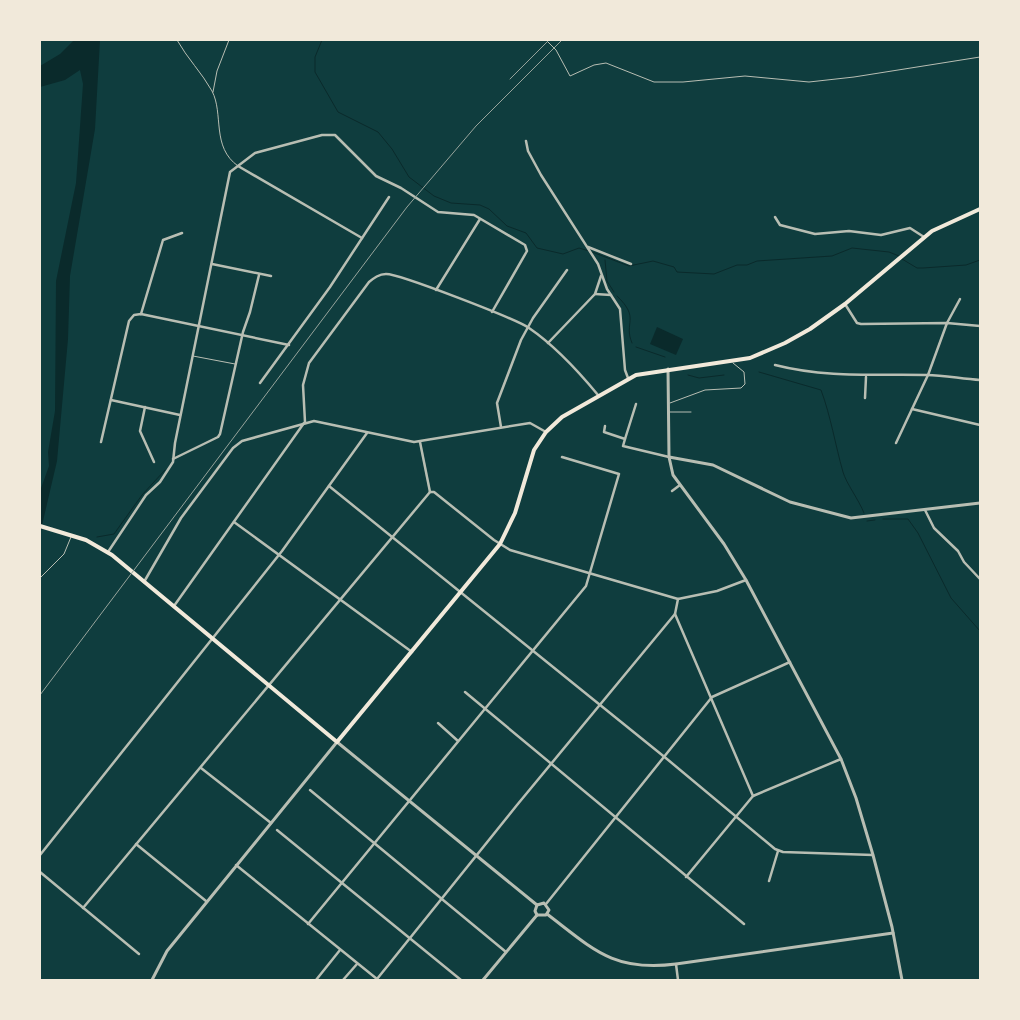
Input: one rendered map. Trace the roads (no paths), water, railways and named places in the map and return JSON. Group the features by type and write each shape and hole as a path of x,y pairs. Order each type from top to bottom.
{"main road":[{"path":"40,526 90,542 107,552 337,742 500,544 515,513 530,459 546,432 562,417 628,378 668,368 730,361 755,356 785,343 810,329 844,304 936,228 980,209"}],"street":[{"path":"107,552 146,495 160,482 173,459 180,415 230,172 255,153 322,135 335,135 376,176 400,188 438,212 480,218 525,245 527,251 492,312"},
{"path":"526,141 528,151 541,175 588,247 611,295 620,309 625,370 628,378"},
{"path":"238,166 362,239"},
{"path":"260,383 289,345 389,197"},
{"path":"775,217 780,225 807,233 849,231 881,235 910,228 924,237"},
{"path":"436,290 480,218"},
{"path":"141,314 163,240 182,233"},
{"path":"588,247 631,264"},
{"path":"212,264 271,276"},
{"path":"500,427 497,403 528,327 567,270"},
{"path":"174,607 305,422 303,385 308,363 369,282 375,277 387,274 436,290 528,327 548,344 598,395"},
{"path":"173,459 218,437 220,434 242,334 259,275"},
{"path":"548,344 595,294 602,275"},
{"path":"595,294 611,295"},
{"path":"896,443 928,375 948,323 960,299"},
{"path":"844,304 857,323 861,324 948,323 980,326"},
{"path":"101,442 129,321 134,314 242,334 289,345"},
{"path":"774,365 803,372 866,376 928,375 980,380"},
{"path":"668,368 669,457 673,475 724,544 746,580 841,759 856,798 873,855 893,933 902,980"},
{"path":"865,398 866,376"},
{"path":"111,400 180,415"},
{"path":"636,404 623,446 664,457 713,465 790,502 836,515 863,518 980,504"},
{"path":"145,407 140,431 154,462"},
{"path":"912,409 980,425"},
{"path":"144,582 181,518 239,443 305,422 314,421 408,442 420,442 530,423 546,432"},
{"path":"605,426 604,432 625,439"},
{"path":"40,856 280,554 367,433"},
{"path":"420,442 430,492"},
{"path":"308,924 586,586 619,474 574,459 562,457"},
{"path":"672,491 680,485"},
{"path":"328,486 665,757 778,851 873,855"},
{"path":"430,492 434,492 500,544 515,552 678,599 717,592 746,580"},
{"path":"83,908 430,492"},
{"path":"925,510 928,519 980,579"},
{"path":"234,522 341,598 412,652"},
{"path":"236,865 378,980 476,856 675,614 678,599"},
{"path":"675,614 753,796"},
{"path":"546,904 712,697 791,662"},
{"path":"465,692 615,819 744,924"},
{"path":"438,724 458,741"},
{"path":"152,980 167,951 337,742 536,905"},
{"path":"686,877 753,796 841,759"},
{"path":"201,768 271,823"},
{"path":"310,790 506,952"},
{"path":"277,830 461,980"},
{"path":"136,844 206,901"},
{"path":"769,881 778,851"},
{"path":"40,872 139,954"},
{"path":"536,905 546,904"},
{"path":"546,904 547,914"},
{"path":"536,905 535,911 537,916"},
{"path":"547,914 592,949 605,956 644,965 676,964 893,933"},
{"path":"483,980 537,916 547,914"},
{"path":"316,980 340,950"},
{"path":"343,980 357,964"},
{"path":"676,964 678,980"}],"lane":[{"path":"177,40 213,92"},
{"path":"229,40 219,63 213,92 221,141 230,160 238,166"},
{"path":"546,40 556,50 570,76 594,65 606,63 640,78 668,83 745,76 820,81 980,57"},
{"path":"192,356 235,364"},
{"path":"669,403 705,390 735,389 744,384 745,377 741,369 730,361"},
{"path":"669,412 691,412"},
{"path":"40,578 64,554 71,535"}],"water":[{"path":"74,40 100,40 95,129 70,276 68,339 57,461 40,534 40,491 49,466 48,452 55,411 56,281 76,183 83,84 80,70 65,80 40,87 40,66 60,54"},
{"path":"657,327 683,339 676,355 650,344"}],"waterway":[{"path":"322,40 315,57 315,72 338,112 378,132 392,149 409,177 434,196 451,203 480,205 489,209 507,226 526,233 537,248 563,254 579,248 589,251"},
{"path":"592,252 629,266 653,261 674,267 677,272 714,274 737,265 747,265 757,261 832,256 852,248 889,252 899,256"},
{"path":"902,259 917,268 966,265 980,260"},
{"path":"605,260 607,281 614,292"},
{"path":"617,296 630,315 629,330 632,343"},
{"path":"636,347 665,357"},
{"path":"759,372 821,390 828,410 843,472 864,513"},
{"path":"688,375 699,378 724,375"},
{"path":"97,537 114,534 142,495 165,470"},
{"path":"883,519 908,519 918,533 951,598 980,631"},
{"path":"867,521 875,520"}],"railway":[{"path":"510,79 549,40"},
{"path":"40,695 407,207 476,126 562,40"}]}
